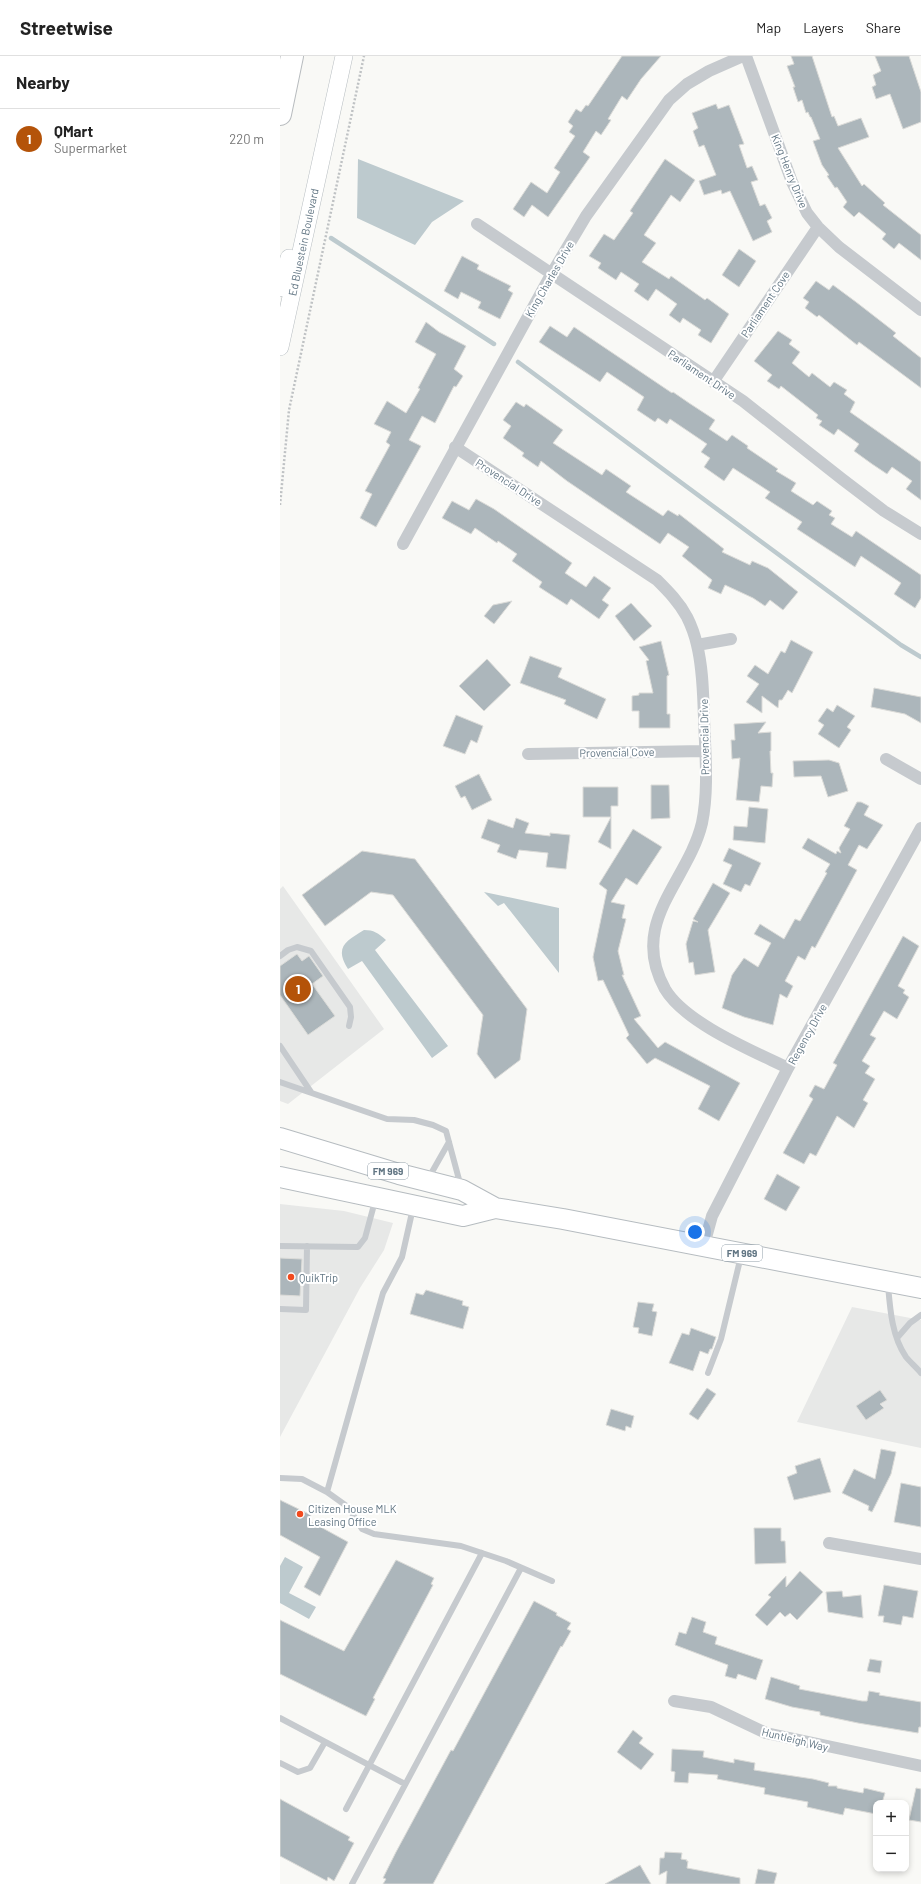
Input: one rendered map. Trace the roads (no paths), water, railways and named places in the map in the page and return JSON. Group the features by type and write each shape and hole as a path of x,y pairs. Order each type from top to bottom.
{"highway":[{"path":"280,114 292,56"}],"main road":[{"name":"Ed Bluestein Boulevard","path":"280,347 344,56"},
{"name":"Ed Bluestein Boulevard","path":"280,288 321,161"},
{"name":"FM 969","path":"280,1138 462,1190 495,1208 704,1245 921,1288"},
{"name":"FM 969","path":"280,1177 462,1216 495,1208"},
{"path":"376,1197 383,1189 392,1187 415,1191 422,1189 427,1181"}],"street":[{"name":"King Henry Drive","path":"744,56 792,182 807,213 818,227 839,247 921,310"},
{"name":"King Charles Drive","path":"402,544 552,273 586,216 669,100 687,84 709,71 744,56"},
{"name":"Parliament Drive","path":"477,224 743,401 884,511 921,534"},
{"name":"Parliament Cove","path":"713,382 818,227"},
{"name":"Provencial Drive","path":"455,447 657,580 676,599 687,618 697,645 702,693 705,751 705,794 701,823 691,851 664,901 657,923 653,944 657,969 666,990 679,1006 697,1021 788,1068"},
{"path":"697,645 731,639"},
{"name":"Provencial Cove","path":"528,754 705,751"},
{"path":"886,759 921,779"},
{"name":"Regency Drive","path":"704,1245 712,1216 788,1068 921,828"},
{"path":"830,1543 921,1559"},
{"name":"Huntleigh Way","path":"674,1701 711,1706 746,1725 772,1735 921,1766"}],"lane":[{"path":"280,956 288,950 297,947 311,951 350,1007 351,1017 349,1026"},
{"path":"280,1046 311,1092"},
{"path":"280,1082 387,1119 414,1120 433,1125 446,1131 462,1190"},
{"path":"427,1181 449,1142"},
{"path":"280,1246 358,1247 365,1238 376,1197"},
{"path":"327,1492 383,1293 402,1257 413,1205"},
{"path":"280,1310 306,1310 307,1246"},
{"path":"708,1373 721,1339 741,1253"},
{"path":"887,1281 891,1314 897,1338 906,1356 921,1373"},
{"path":"897,1338 921,1315"},
{"path":"280,1478 302,1479 327,1492 348,1507 362,1529 374,1534 461,1546 552,1581"},
{"path":"346,1808 482,1553"},
{"path":"352,1884 521,1568"},
{"path":"280,1718 405,1784"},
{"path":"280,1763 298,1772 310,1768 325,1742"}],"waterway":[{"path":"331,238 494,344"},
{"path":"518,362 901,645 921,657"}],"place":[{"name":"QMart","path":"298,989"},
{"name":"QuikTrip","path":"291,1277"},
{"name":"Citizen House MLK Leasing Office","path":"300,1514"}]}
